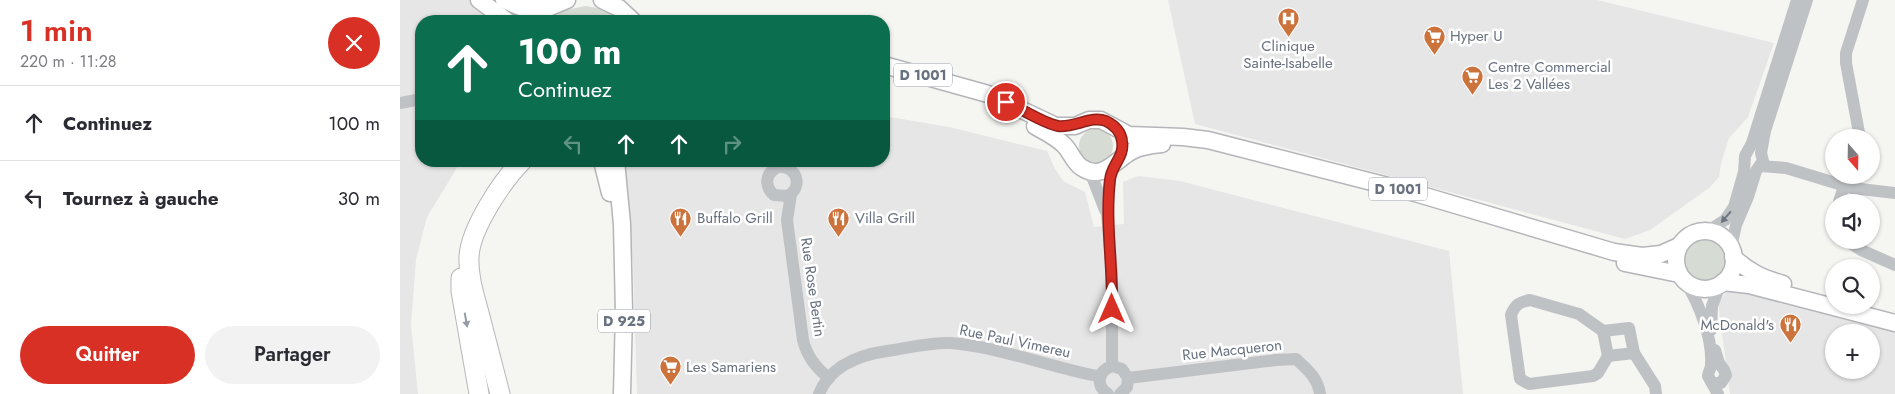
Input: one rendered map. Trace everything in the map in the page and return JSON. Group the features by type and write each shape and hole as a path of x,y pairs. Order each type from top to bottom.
{"highway":[{"path":"479,394 461,291 462,254 466,238 478,210 505,167"},
{"path":"500,394 470,278 469,255 476,229 483,216 503,184 517,167"}],"main road":[{"path":"479,0 499,15"},
{"path":"504,0 520,7 548,8"},
{"path":"541,15 548,8 567,0"},
{"path":"602,0 619,8 627,15"},
{"path":"630,0 632,15"},
{"name":"D 1001","path":"890,68 988,94 1056,126 1082,124"},
{"name":"D 1001","path":"962,87 1027,120 1058,139 1072,156"},
{"path":"1097,120 1105,121 1115,127 1122,141 1122,149 1116,162 1098,172 1086,170 1079,166 1072,156 1071,140 1076,129 1082,124 1097,120"},
{"name":"D 1001","path":"1115,127 1129,134 1194,138 1243,148 1414,194 1614,252 1642,256 1661,254 1679,246"},
{"name":"D 1001","path":"1116,162 1134,149 1148,146 1180,144 1199,146 1286,170 1477,217 1619,261 1682,278"},
{"name":"D 925","path":"603,167 621,247"},
{"name":"D 925","path":"617,167 622,224 621,247 624,303 622,394"},
{"path":"1825,295 1756,275 1744,267 1723,238 1708,231 1691,234 1679,246 1676,260 1682,278 1698,288 1705,289 1721,283 1749,285 1895,323"},
{"path":"1721,283 1732,271 1733,254"},
{"path":"1880,309 1895,313"}],"street":[{"path":"1708,231 1725,220 1734,207 1741,186 1756,159 1759,123 1797,0"},
{"path":"1733,254 1732,243 1736,225 1748,197 1756,159 1808,0"},
{"path":"1858,129 1846,63 1846,52 1864,0"},
{"path":"400,103 415,100"},
{"path":"1756,159 1848,187 1895,193"},
{"path":"1112,366 1112,272 1107,214 1116,162"},
{"path":"775,167 770,173 767,181 769,190 784,195 796,187 797,177 787,167"},
{"path":"1086,170 1094,179 1107,214"},
{"path":"1844,194 1850,184"},
{"name":"Rue Rose Bertin","path":"784,195 805,348 814,364 829,378"},
{"path":"1860,249 1895,265"},
{"path":"1682,278 1702,315 1716,368"},
{"path":"1720,388 1708,376 1719,363 1711,329 1712,306 1721,283"},
{"path":"1604,331 1608,356 1598,373 1593,376 1529,384 1520,379 1511,315 1514,307 1520,302 1530,300 1578,314 1604,331 1629,328 1634,353 1654,386 1656,394"},
{"name":"Rue Paul Vimereu","path":"820,394 829,378 847,362 874,353 950,343 984,348 1100,376"},
{"path":"1608,356 1634,353"},
{"name":"Rue Macqueron","path":"1128,378 1296,359 1310,372 1319,386 1320,394"},
{"path":"1108,394 1100,384 1100,376 1107,368 1112,366 1122,369 1128,378 1127,388 1120,394"}],"shaded area":[{"path":"400,0 534,0 523,15 415,15 415,167 457,167 427,217 416,259 411,325 418,394 400,394"},
{"path":"1168,0 1597,0 1774,43 1748,117 1729,138 1721,163 1719,177 1709,188 1650,230 1625,239 1195,124"},
{"path":"586,6 608,10 615,15 557,15 565,10"},
{"path":"890,117 949,127 1047,151 1063,181 1085,192 1094,227 1124,224 1123,182 1138,176 1180,181 1449,251 1463,394 637,394 633,263 624,167 890,167"},
{"path":"1096,129 1103,130 1108,134 1112,139 1112,153 1108,158 1103,162 1096,163 1089,162 1084,158 1080,153 1079,146 1080,139 1084,134 1089,130"},
{"path":"1701,239 1709,239 1721,245 1727,261 1721,277 1709,283 1701,283 1689,277 1683,265 1683,257 1689,245"},
{"path":"1739,276 1825,299 1825,314 1880,314 1895,318 1895,394 1730,394 1718,303"}],"place":[{"name":"Clinique Sainte-Isabelle","path":"1288,37"},
{"name":"Hyper U","path":"1434,55"},
{"name":"Centre Commercial Les 2 Vallées","path":"1472,95"},
{"name":"Buffalo Grill","path":"681,237"},
{"name":"Villa Grill","path":"839,237"},
{"name":"McDonald's","path":"1790,344"},
{"name":"Les Samariens","path":"670,386"}],"route":[{"path":"1006,102 1056,126 1074,126 1089,120 1097,120 1105,121 1118,130 1122,141 1122,153 1112,166 1107,214 1111,259 1112,309"}]}
